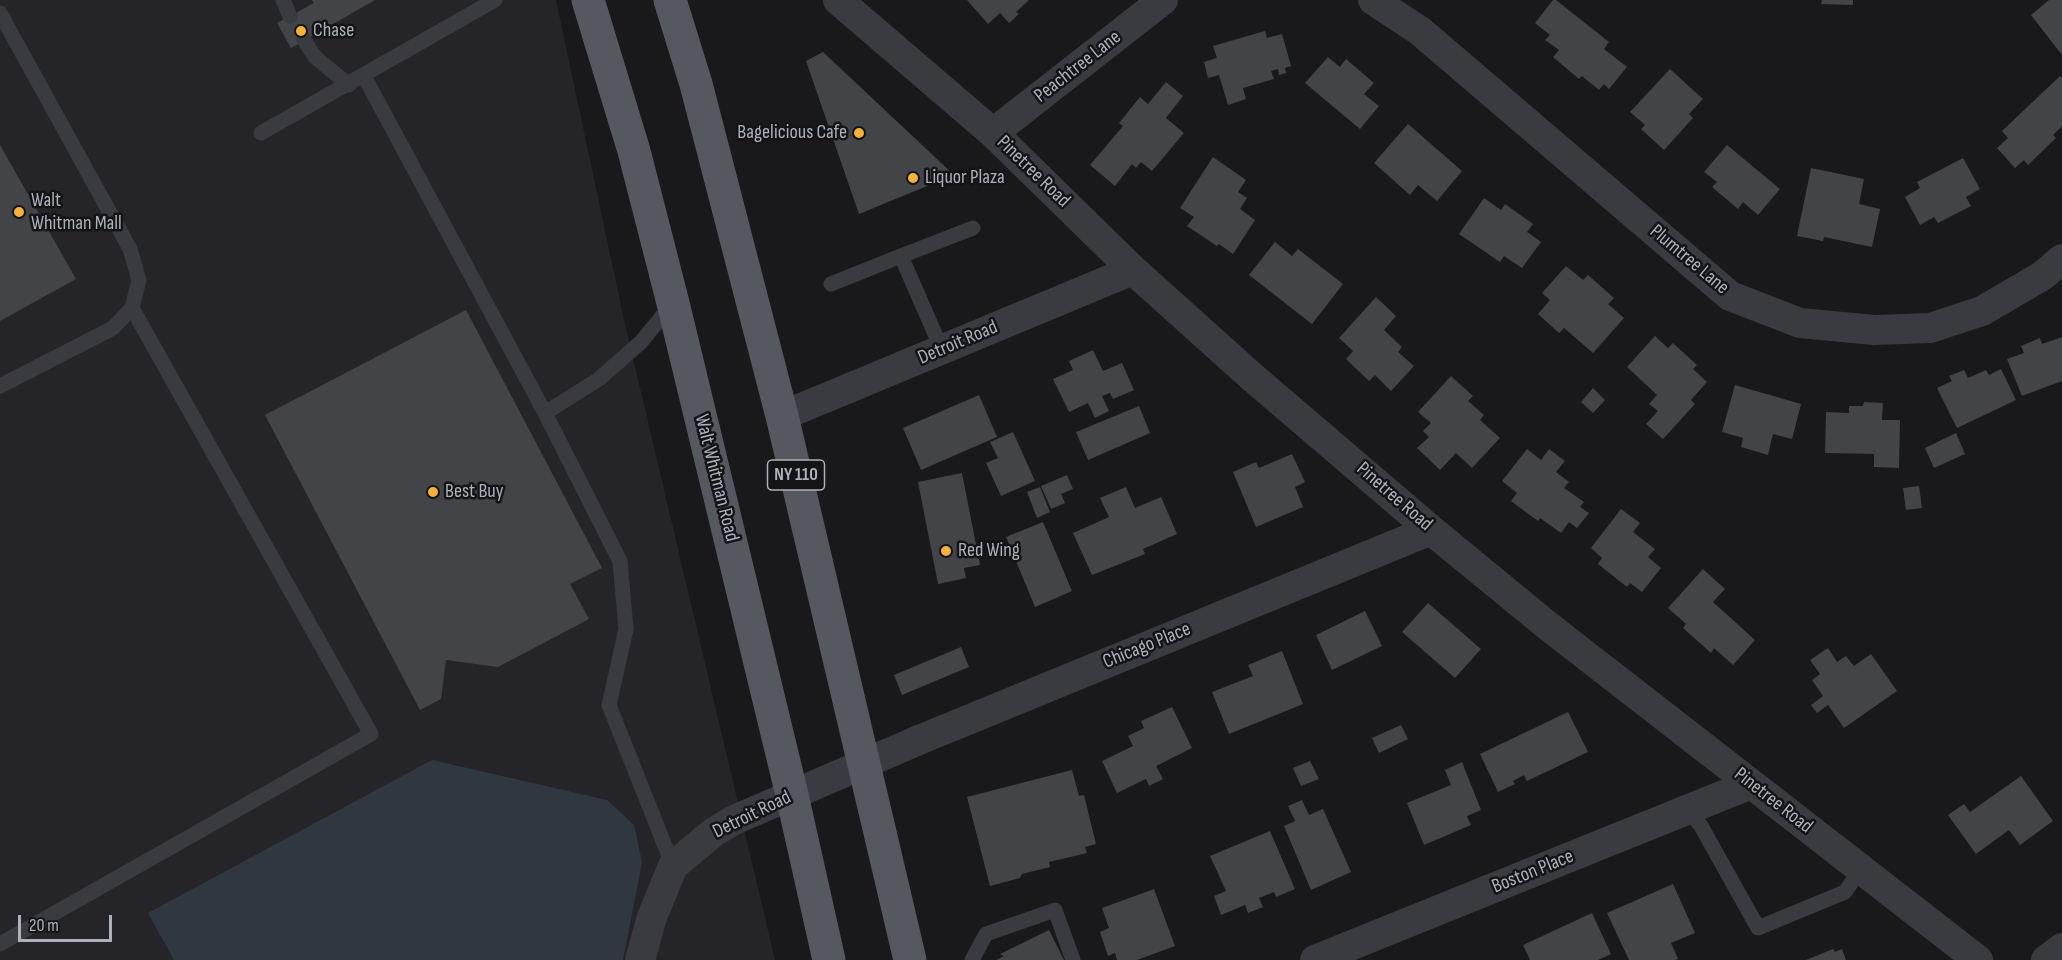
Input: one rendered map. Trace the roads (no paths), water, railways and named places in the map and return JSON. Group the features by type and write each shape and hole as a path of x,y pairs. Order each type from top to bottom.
{"main road":[{"path":"648,0 696,84"},
{"name":"NY 110","path":"670,0 696,84 783,416 910,960"},
{"name":"Walt Whitman Road","path":"584,4 634,151 673,303 792,795 829,960"}],"street":[{"name":"Pinetree Road","path":"838,0 993,134 1133,270 1251,376 1431,530 1548,626 1978,960"},
{"name":"Peachtree Lane","path":"993,134 1163,0"},
{"name":"Plumtree Lane","path":"1373,0 1420,31 1730,296 1800,323 1874,330 1930,328 1982,311 2042,276 2062,259"},
{"name":"Detroit Road","path":"783,416 1133,270"},
{"name":"Chicago Place","path":"864,764 1431,530"},
{"name":"Detroit Road","path":"640,960 652,916 673,866 714,832 734,820 864,764"},
{"name":"Boston Place","path":"1315,960 1751,784"},
{"path":"2046,960 2062,948"}],"lane":[{"path":"283,0 290,16"},
{"path":"261,133 349,85 490,2 506,0"},
{"path":"0,13 130,249 140,280 132,308 113,328 0,387"},
{"path":"304,40 315,57 349,85"},
{"path":"364,76 545,412 620,561 626,629 609,705 673,866"},
{"path":"831,284 973,228"},
{"path":"901,256 942,350"},
{"path":"545,412 599,379 641,342 673,303"},
{"path":"0,944 371,734 132,308"},
{"path":"1687,809 1701,826 1758,928 1845,892 1861,869"},
{"path":"972,960 986,933 1055,910 1073,960"}],"place":[{"name":"Chase","path":"301,31"},
{"name":"Bagelicious Cafe","path":"859,133"},
{"name":"Liquor Plaza","path":"913,178"},
{"name":"Walt Whitman Mall","path":"19,212"},
{"name":"Best Buy","path":"433,492"},
{"name":"Red Wing","path":"946,551"}]}
